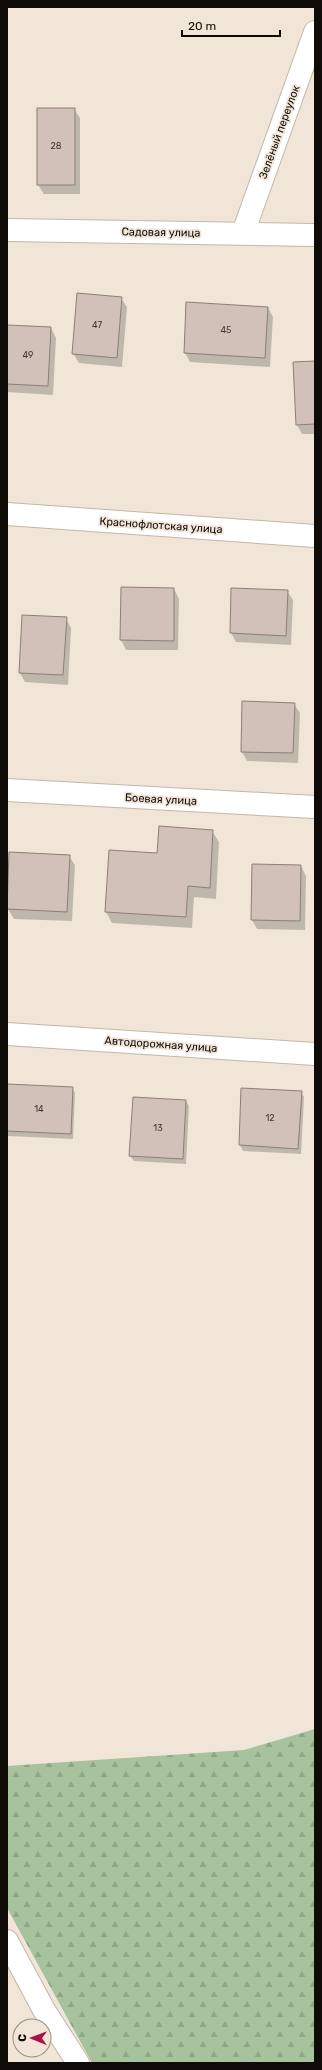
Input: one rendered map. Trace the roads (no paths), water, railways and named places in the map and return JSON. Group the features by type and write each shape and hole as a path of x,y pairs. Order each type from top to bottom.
{"street":[{"name":"Зелёный переулок","path":"243,233 315,32"},
{"name":"Садовая улица","path":"7,230 315,235"},
{"name":"Краснофлотская улица","path":"7,514 315,536"},
{"name":"Боевая улица","path":"7,790 315,807"},
{"name":"Автодорожная улица","path":"7,1034 315,1054"},
{"path":"7,1941 44,2010 78,2063"}]}
